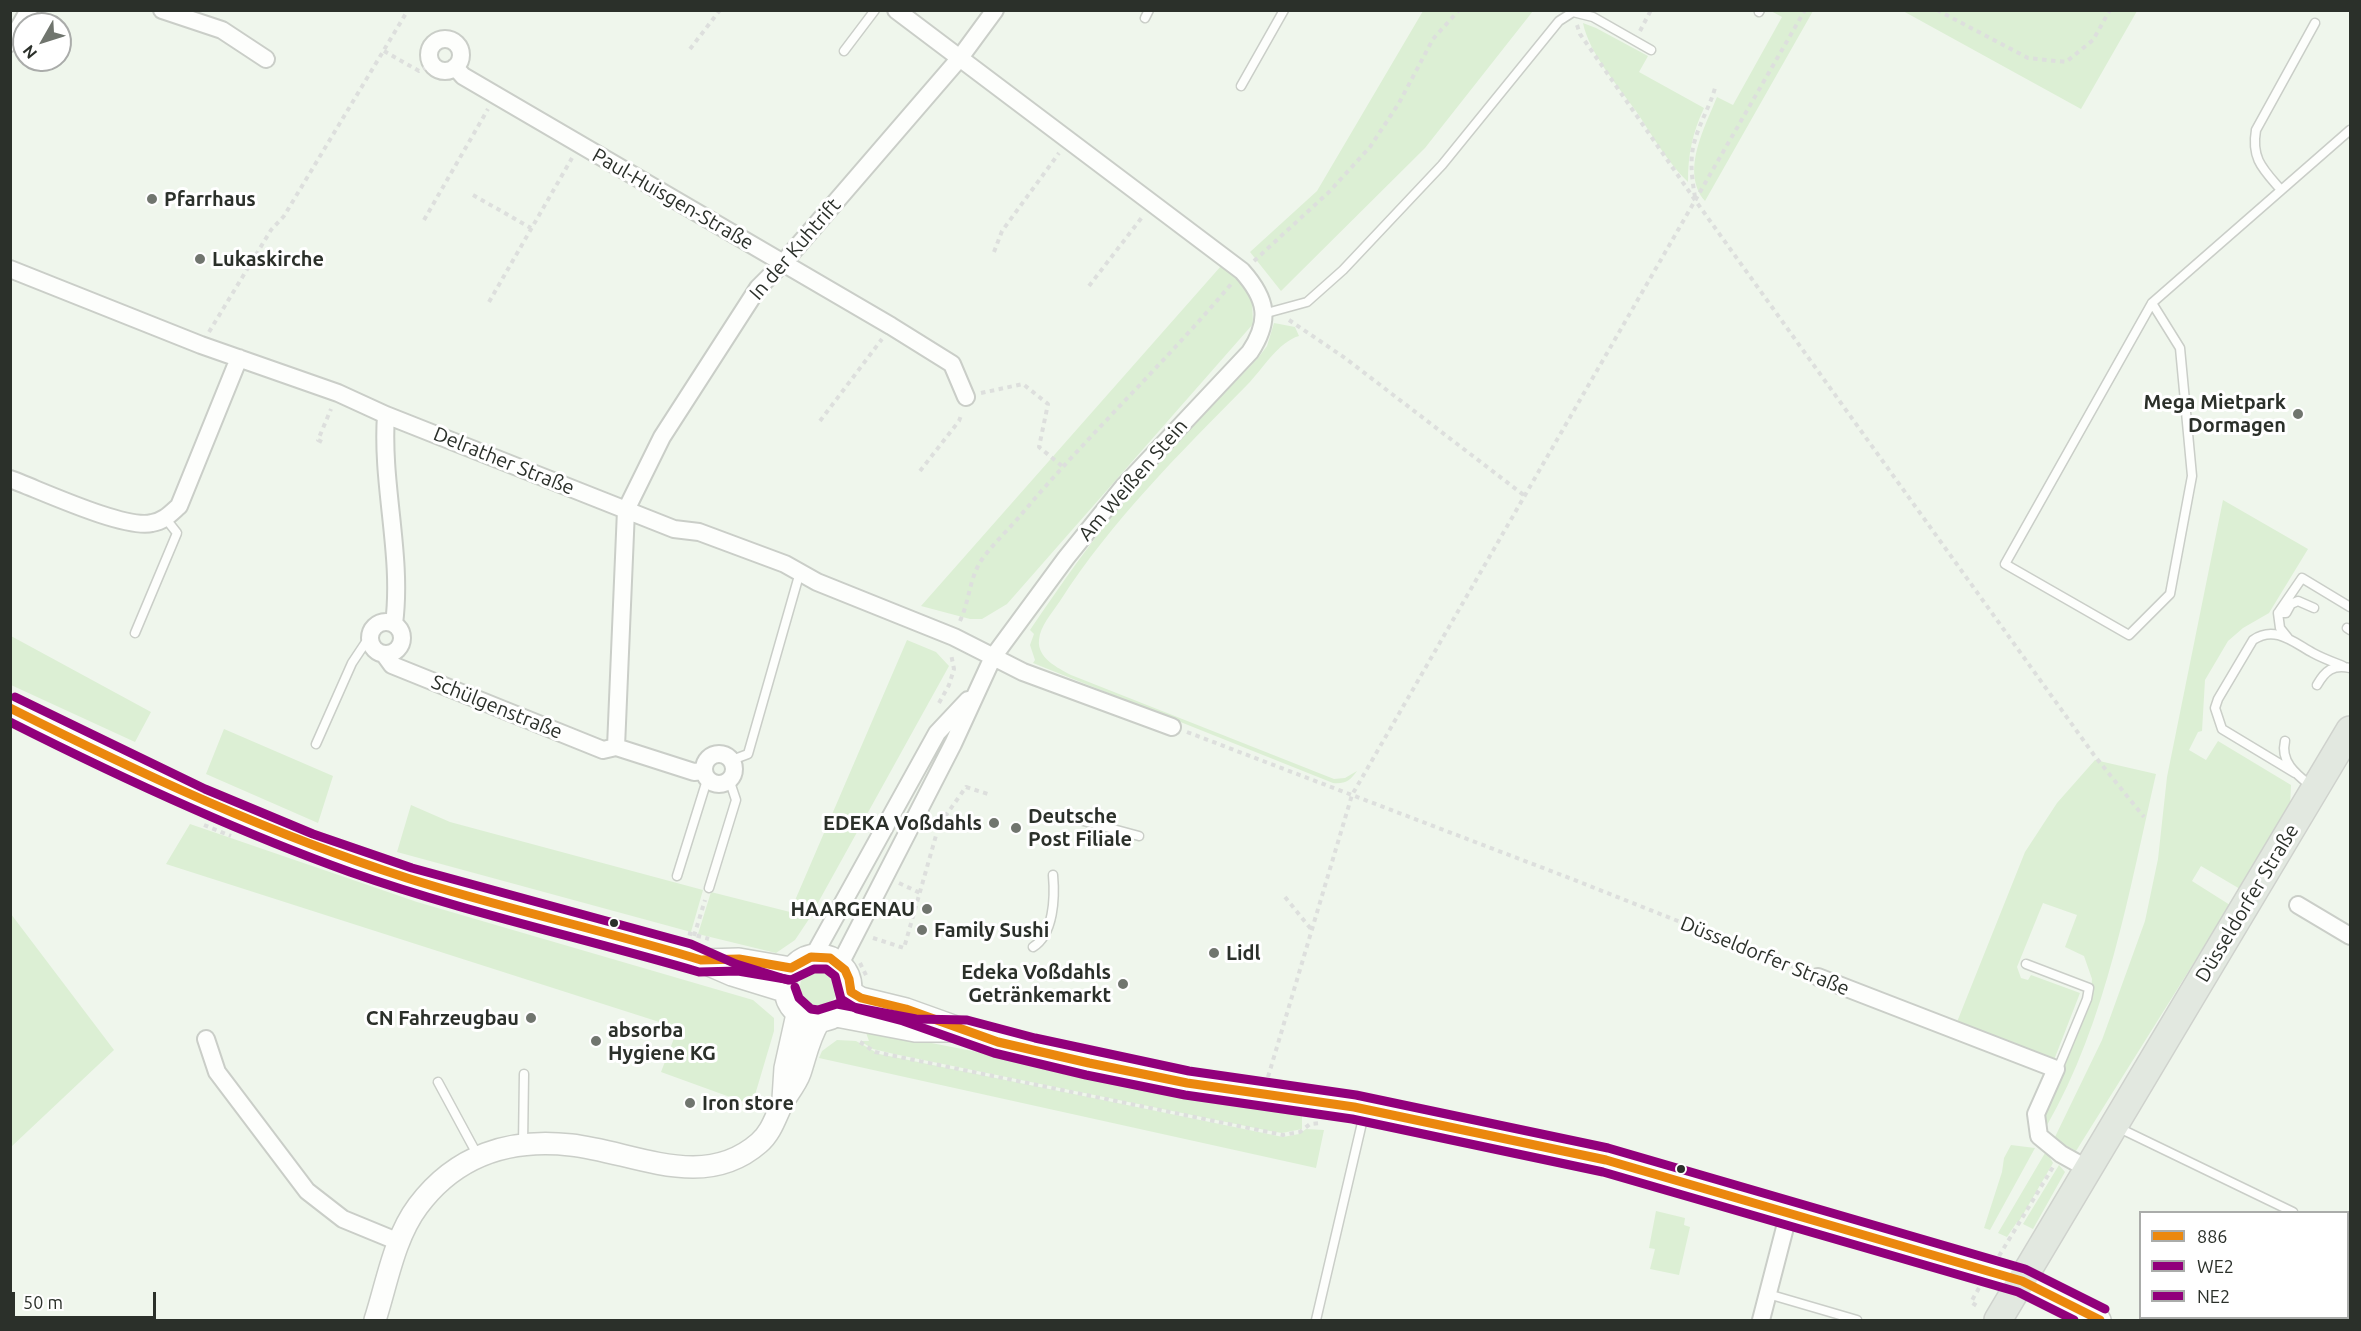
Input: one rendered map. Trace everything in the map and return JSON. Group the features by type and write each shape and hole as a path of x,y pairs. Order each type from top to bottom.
{"main road":[{"name":"Düsseldorfer Straße","path":"1998,1320 2114,1125 2305,781 2350,730"}],"street":[{"path":"10,43 29,10"},
{"path":"162,10 222,30 266,59"},
{"name":"Am Weißen Stein","path":"842,957 953,744 993,657 1066,558 1124,486 1250,352 1258,340 1268,312 1254,285 1242,271 896,10"},
{"name":"In der Kuhtrift","path":"626,510 662,437 758,288 959,59 995,10"},
{"path":"432,64 429,55 432,45 441,39 446,39 456,43 460,52 460,58 455,67"},
{"name":"Paul-Huisgen-Straße","path":"432,64 441,70 455,67 463,76 891,326 952,364 966,396"},
{"name":"Delrather Straße","path":"10,269 201,345 338,393 386,415 674,529 699,532 785,564 817,582 954,637 1023,672 1172,727"},
{"path":"10,479 126,523 150,524 166,519 178,506 238,358"},
{"path":"386,415 384,445 398,597 394,624"},
{"path":"616,747 626,510"},
{"path":"384,622 394,624 401,632 401,643 394,652 384,654 375,650 370,636 371,631 384,622"},
{"name":"Schülgenstraße","path":"384,654 392,665 603,750 616,747 705,775 718,786 730,782"},
{"name":"Am Weißen Stein","path":"814,955 937,734 976,691"},
{"path":"10,708 200,800 309,845 408,879 694,958 732,975 784,991"},
{"path":"705,775 706,761 714,755 723,754 732,760 735,771 730,782"},
{"path":"2298,904 2350,936"},
{"path":"375,1320 399,1242 417,1207 439,1183 457,1168 491,1150 523,1146 571,1145 680,1167 706,1168 731,1161 760,1142 800,1076 812,1033 827,1019 847,1005 851,992 848,973 842,957 814,955 801,959 791,968 785,979 784,991 788,1004 796,1014 807,1020 827,1019 915,1031 965,1032"},
{"path":"694,958 739,959 791,968"},
{"name":"Düsseldorfer Straße","path":"1818,977 2056,1069"},
{"path":"851,992 861,998 906,1009 965,1032 1089,1063 1187,1083 1365,1109 1606,1160 1990,1270 2022,1281 2100,1320"},
{"path":"783,1102 785,1068 796,1014"},
{"path":"206,1039 217,1072 306,1191 343,1219 399,1242"},
{"path":"2056,1069 2036,1114 2039,1136 2061,1154 2088,1169"},
{"path":"1761,1320 1788,1212"}],"lane":[{"path":"844,51 875,10"},
{"path":"1241,86 1284,10"},
{"path":"1268,312 1307,302 1343,270 1442,165 1559,21 1573,12 1593,17 1651,50"},
{"path":"2281,190 2260,165 2253,147 2256,130 2315,23"},
{"path":"2152,303 2180,348 2192,476 2170,594 2129,635 2005,564 2152,303 2350,130"},
{"path":"135,633 177,534 166,519"},
{"path":"732,760 748,754 800,572"},
{"path":"2288,638 2280,628 2278,613 2302,578 2350,608"},
{"path":"2278,613 2286,613 2291,604 2298,601 2314,608"},
{"path":"2305,781 2228,735 2222,729 2215,708 2218,699 2253,640 2260,635 2274,633 2288,638 2315,654 2347,667"},
{"path":"316,744 352,663 370,636"},
{"path":"2317,685 2324,673 2333,667 2347,667"},
{"path":"2284,741 2286,761 2305,781"},
{"path":"677,876 705,775"},
{"path":"709,888 736,800 730,782"},
{"path":"1061,815 1139,836"},
{"path":"1033,947 1039,943 1048,926 1054,894 1053,875"},
{"path":"2026,964 2089,988 2087,999 2056,1069"},
{"path":"523,1146 524,1074"},
{"path":"438,1083 478,1157"},
{"path":"1316,1320 1365,1109"},
{"path":"2114,1125 2291,1211"},
{"path":"1768,1293 1857,1320"}],"path":[{"path":"201,345 271,230 284,216 408,10"},
{"path":"690,49 720,10"},
{"path":"954,637 967,607 970,584 983,558 1062,466 1193,329 1242,271 1329,192 1370,147 1399,103 1433,39 1459,10"},
{"path":"1634,40 1651,10"},
{"path":"1263,1095 1352,795 1805,10"},
{"path":"1937,10 2028,58 2066,62 2093,40 2110,10"},
{"path":"1573,12 1580,34 1695,200 2094,755 2144,817"},
{"path":"384,51 420,71 432,64"},
{"path":"1695,200 1692,182 1694,141 1715,88"},
{"path":"424,220 496,95"},
{"path":"994,252 1002,231 1069,140"},
{"name":"Paul-Huisgen-Straße","path":"489,302 579,144"},
{"path":"473,195 531,228"},
{"path":"1089,286 1152,204"},
{"path":"1268,312 1299,325 1525,496"},
{"path":"820,421 891,326"},
{"path":"920,471 959,421 966,396 1023,384 1048,404 1039,447 1062,466"},
{"path":"322,442 318,440 338,393"},
{"name":"Düsseldorfer Straße","path":"1172,727 1572,879 1818,977"},
{"path":"866,936 904,948 939,825 966,787 991,795"},
{"path":"950,796 957,799"},
{"path":"929,837 935,838"},
{"path":"694,958 694,935 709,888"},
{"path":"1285,897 1311,930"},
{"path":"683,932 715,940"},
{"path":"842,957 860,963 872,983"},
{"path":"1990,1270 2061,1154"}],"green space":[{"path":"1423,11 1533,11 1425,148 1281,291 1250,252 1317,191"},
{"path":"1771,11 1813,11 1705,201 1698,189 1695,177 1697,149 1701,135 1717,97 1733,105 1782,17"},
{"path":"1903,11 2137,11 2081,109"},
{"path":"1583,23 1648,56 1639,72 1704,108 1692,145 1688,182 1667,157 1605,69 1591,46"},
{"path":"1221,266 1245,286 1252,298 1253,324 1007,604 982,619 970,619 921,606"},
{"path":"1274,323 1295,327 1299,336 1291,339 1278,350 1124,515 1080,571 1047,620 1040,635 1039,646 1049,662 1071,675 1334,779 1345,778 1357,771 1341,783 1333,783 1033,663 1035,660 1030,645 1034,634 1030,630 1092,542 1148,474 1258,358 1267,346"},
{"path":"2223,500 2308,549 2269,613 2243,628 2228,641 2205,680 2202,731 2198,732 2189,750 2206,760 2218,741 2291,785 2290,807 2240,889 2201,866 2192,881 2230,905 2076,1151 2054,1139 2102,1040 2145,921 2158,859 2167,777"},
{"path":"11,636 151,712 135,742 11,685"},
{"path":"907,640 936,652 949,666 809,919 795,940 776,953 698,934 711,892 790,912"},
{"path":"224,729 333,776 318,823 206,774"},
{"path":"2095,760 2156,774 2114,955 2100,1000 2085,1044 2046,1127 2044,1117 2091,994 2092,979 2084,956 2065,947 2077,915 2043,903 2017,967 2021,978 2028,980 2031,975 2080,993 2054,1060 1957,1022 2025,852 2057,803"},
{"path":"411,805 450,822 703,890 691,932 397,852"},
{"path":"190,824 417,902 753,1000 774,1018 774,1031 752,1105 661,1072 678,1028 166,864"},
{"path":"11,914 114,1050 11,1147"},
{"path":"819,968 832,974 838,987 832,1000 819,1006 806,1000 800,987 806,974"},
{"path":"865,1030 1302,1113 1302,1129 1282,1133 1270,1131 894,1054 873,1049 860,1041 869,1041"},
{"path":"837,1040 856,1041 879,1054 1283,1137 1299,1134 1306,1129 1324,1130 1316,1168 819,1058 822,1051"},
{"path":"2011,1145 2035,1148 1990,1230 1984,1228 2002,1172 2004,1158"},
{"path":"2045,1153 2053,1163 2018,1223 2007,1237 1998,1233"},
{"path":"2059,1165 2065,1172 2033,1229 2023,1224"},
{"path":"1656,1211 1685,1218 1684,1225 1690,1227 1679,1275 1650,1269 1655,1249 1649,1248"}],"transit line":[{"name":"NE2","path":"15,697 205,789 313,834 412,868 691,944 736,964 788,980"},
{"name":"886","path":"10,708 156,779 255,822 356,861 444,889 701,960 739,959 791,968 811,957 830,958 845,970 851,992 861,998 906,1009 998,1042 1187,1083 1354,1107 1606,1160 2022,1281 2100,1320"},
{"name":"WE2","path":"10,722 136,783 263,839 350,872 436,900 699,972 738,971 791,980 814,969 826,969 835,976 841,999 857,1009 903,1021 994,1053 1185,1095 1352,1119 1603,1172 2018,1292 2074,1320"},
{"name":"NE2","path":"795,987 799,998 811,1009 818,1010 837,1004 916,1019 967,1020 1035,1038 1189,1071 1356,1095 1608,1148 2025,1269 2105,1309"}],"place":[{"name":"Pfarrhaus","path":"152,199"},
{"name":"Lukaskirche","path":"200,259"},
{"name":"Mega Mietpark Dormagen","path":"2298,414"},
{"name":"EDEKA Voßdahls","path":"994,823"},
{"name":"Deutsche Post Filiale","path":"1016,828"},
{"name":"HAARGENAU","path":"927,909"},
{"name":"Family Sushi","path":"922,930"},
{"name":"Lidl","path":"1214,953"},
{"name":"Edeka Voßdahls Getränkemarkt","path":"1123,984"},
{"name":"CN Fahrzeugbau","path":"531,1018"},
{"name":"absorba Hygiene KG","path":"596,1041"},
{"name":"Iron store","path":"690,1103"}]}
